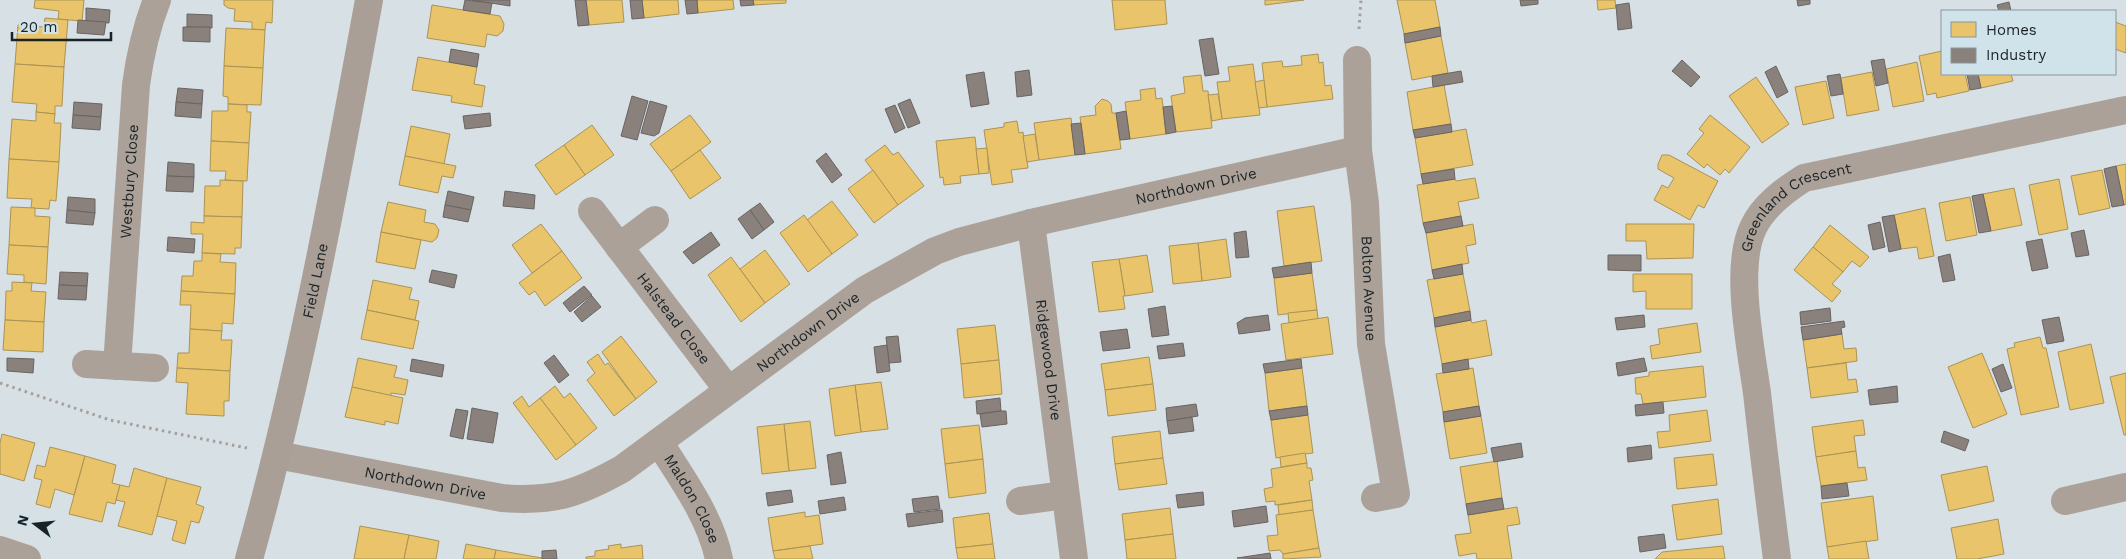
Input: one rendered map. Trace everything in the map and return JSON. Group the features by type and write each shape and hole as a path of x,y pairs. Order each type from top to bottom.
{"street":[{"name":"Westbury Close","path":"117,366 139,56 156,0"},
{"name":"Field Lane","path":"249,559 277,455 342,146 368,0"},
{"name":"Bolton Avenue","path":"1357,60 1358,150 1366,222 1371,344 1396,494 1375,498"},
{"name":"Greenland Crescent","path":"1777,559 1746,301 1747,250 1753,227 1767,208 1783,192 1804,178 2126,110"},
{"name":"Northdown Drive","path":"277,455 502,498 528,500 560,497 579,491 622,469 866,290 916,260 959,242 1032,223 1358,150"},
{"name":"Halstead Close","path":"592,211 728,390"},
{"path":"619,247 655,220"},
{"name":"Ridgewood Drive","path":"1032,223 1074,559"},
{"path":"86,364 155,368"},
{"name":"Maldon Close","path":"659,442 698,504 711,531 720,559"},
{"path":"2065,501 2126,487"},
{"path":"1020,501 1066,495"},
{"path":"0,550 27,559"}],"path":[{"path":"0,383 110,420 277,455"}],"building: Homes":[{"path":"35,0 84,0 82,21 58,19 59,11 34,8"},
{"path":"224,0 273,0 272,23 266,22 265,30 252,29 252,22 234,21 235,9 224,5"},
{"path":"586,0 622,0 624,22 589,25"},
{"path":"642,0 678,0 679,14 644,18"},
{"path":"697,0 733,0 734,9 698,13"},
{"path":"753,0 786,0 786,3 754,5"},
{"path":"1112,0 1165,0 1167,24 1115,30"},
{"path":"1265,0 1304,0 1265,5"},
{"path":"1397,0 1435,0 1440,27 1404,34"},
{"path":"1597,0 1615,0 1616,8 1598,10"},
{"path":"432,5 500,16 504,24 503,31 497,36 487,34 485,47 427,38"},
{"path":"45,18 68,20 64,67 15,64 18,25 44,27"},
{"path":"2116,22 2126,26 2126,53 2116,49"},
{"path":"226,28 265,30 263,68 224,66"},
{"path":"1441,36 1448,73 1412,80 1405,43"},
{"path":"1941,51 1941,75 1965,75 1969,91 1937,98 1936,93 1927,95 1919,56"},
{"path":"1318,54 1319,63 1323,62 1325,86 1331,85 1333,99 1267,107 1262,63 1282,61 1283,67 1302,65 1301,56"},
{"path":"418,57 477,67 474,84 485,86 482,107 451,102 452,96 412,90"},
{"path":"1917,62 1924,101 1893,107 1886,69"},
{"path":"15,64 64,67 62,106 55,106 55,114 36,112 37,104 12,102"},
{"path":"1253,64 1260,115 1222,119 1217,82 1230,81 1228,67"},
{"path":"224,66 263,68 261,105 228,104 228,97 223,96"},
{"path":"1872,72 1879,110 1847,116 1841,78"},
{"path":"1201,75 1203,91 1208,91 1212,128 1176,132 1171,96 1185,93 1183,77"},
{"path":"1978,75 2011,75 2013,81 1981,88"},
{"path":"1756,77 1789,124 1762,143 1729,96"},
{"path":"1264,80 1267,107 1259,108 1255,82"},
{"path":"1826,81 1834,118 1803,125 1795,87"},
{"path":"1444,85 1451,124 1413,130 1407,92"},
{"path":"1155,88 1156,99 1162,98 1166,134 1130,139 1125,102 1141,100 1140,90"},
{"path":"1218,94 1222,119 1212,121 1208,95"},
{"path":"1102,99 1111,104 1112,113 1116,113 1121,149 1085,154 1080,117 1096,115 1095,106"},
{"path":"228,104 247,105 247,112 251,112 249,143 211,141 212,111 228,111"},
{"path":"36,112 55,114 54,123 61,123 59,162 9,159 12,119 36,121"},
{"path":"690,115 711,142 671,171 650,144"},
{"path":"1710,115 1750,147 1729,173 1725,169 1720,175 1707,164 1704,168 1687,154 1704,133 1699,129"},
{"path":"1071,118 1075,155 1039,160 1034,123"},
{"path":"1017,121 1019,133 1023,132 1028,168 1011,170 1013,182 992,185 984,130 1004,127 1004,123"},
{"path":"592,125 614,155 585,175 564,145"},
{"path":"411,126 450,134 444,164 405,156"},
{"path":"1466,129 1473,165 1421,174 1415,138"},
{"path":"1035,134 1039,160 1027,162 1023,136"},
{"path":"975,137 979,174 960,176 961,183 944,185 943,177 940,178 936,141"},
{"path":"211,141 249,143 247,181 225,180 226,171 210,171"},
{"path":"564,145 585,175 556,195 535,165"},
{"path":"885,145 893,155 898,152 924,186 898,205 865,160"},
{"path":"987,148 989,173 979,174 976,149"},
{"path":"700,150 721,178 690,199 671,171"},
{"path":"1662,155 1669,155 1718,181 1704,208 1698,205 1690,220 1654,200 1662,185 1668,188 1674,178 1658,169"},
{"path":"405,156 456,166 453,178 442,176 438,193 399,185"},
{"path":"9,159 59,162 56,201 50,200 49,209 31,208 32,199 7,198"},
{"path":"2126,164 2126,204 2124,205 2116,166"},
{"path":"873,170 898,205 874,223 848,189"},
{"path":"2102,170 2110,208 2079,215 2071,176"},
{"path":"1475,178 1479,198 1458,202 1461,216 1423,223 1417,185"},
{"path":"2059,179 2068,229 2039,235 2029,185"},
{"path":"220,180 243,181 242,217 204,216 205,186 220,186"},
{"path":"2014,188 2022,225 1991,231 1983,194"},
{"path":"1970,197 1977,235 1946,241 1939,203"},
{"path":"832,201 858,235 832,254 807,220"},
{"path":"388,202 426,210 424,222 435,224 439,230 437,238 432,242 381,232"},
{"path":"1314,206 1322,261 1284,266 1277,211"},
{"path":"11,207 35,208 35,216 50,217 48,247 9,245"},
{"path":"1925,208 1934,256 1919,259 1917,247 1901,249 1894,215"},
{"path":"804,215 832,254 808,272 780,233"},
{"path":"204,216 242,217 241,248 235,248 235,254 202,253 203,234 191,234 191,222 204,223"},
{"path":"541,224 562,251 532,273 512,245"},
{"path":"1473,224 1476,244 1466,246 1469,263 1432,270 1426,233"},
{"path":"1626,224 1694,224 1693,258 1647,259 1646,241 1626,241"},
{"path":"1830,225 1869,257 1860,267 1852,261 1843,272 1813,247"},
{"path":"381,232 421,240 415,269 376,262"},
{"path":"1226,239 1231,277 1202,281 1198,243"},
{"path":"1198,243 1202,281 1173,284 1169,246"},
{"path":"9,245 48,247 46,284 24,282 24,275 7,274"},
{"path":"1813,247 1843,272 1832,284 1841,291 1832,302 1794,270"},
{"path":"765,250 790,284 765,303 740,269"},
{"path":"562,251 582,278 545,306 535,291 529,295 519,283"},
{"path":"202,253 221,254 220,262 236,263 235,294 181,291 182,276 193,276 194,261 202,261"},
{"path":"1147,255 1153,292 1125,296 1119,259"},
{"path":"731,257 765,303 741,322 708,275"},
{"path":"1119,259 1125,296 1123,296 1125,309 1099,312 1092,262"},
{"path":"1312,273 1317,310 1278,315 1274,278"},
{"path":"1463,274 1470,311 1434,318 1427,280"},
{"path":"1633,274 1692,274 1692,309 1646,309 1646,291 1633,292"},
{"path":"373,280 412,288 409,299 419,301 415,320 367,310"},
{"path":"12,282 32,283 31,291 46,292 44,322 5,320 6,291 12,291"},
{"path":"181,291 235,294 233,324 222,323 222,331 190,329 191,305 180,305"},
{"path":"367,310 419,321 413,349 361,339"},
{"path":"1317,310 1318,319 1289,323 1288,313"},
{"path":"1328,317 1333,354 1286,360 1281,324"},
{"path":"5,320 44,322 43,352 3,350"},
{"path":"1471,320 1472,323 1486,320 1492,355 1442,364 1435,327"},
{"path":"1697,323 1701,352 1652,359 1650,346 1660,344 1658,329"},
{"path":"995,325 999,360 961,364 957,329"},
{"path":"190,329 222,331 221,340 232,340 230,371 177,368 178,353 189,353"},
{"path":"1842,334 1844,349 1856,348 1857,361 1807,368 1803,340"},
{"path":"621,336 657,382 636,399 602,352"},
{"path":"2040,337 2043,348 2046,348 2059,407 2021,415 2007,349 2015,347 2014,343"},
{"path":"2091,344 2104,403 2070,410 2058,352"},
{"path":"1982,353 2007,414 1973,428 1948,367"},
{"path":"598,354 605,365 608,363 636,399 614,416 587,380 595,373 587,362"},
{"path":"1149,357 1153,384 1105,390 1101,364"},
{"path":"358,358 397,366 394,377 408,380 405,395 391,393 391,396 352,387"},
{"path":"999,360 1002,394 964,398 961,364"},
{"path":"1846,363 1848,380 1856,379 1858,392 1811,398 1807,368"},
{"path":"1703,366 1706,397 1643,404 1641,394 1636,394 1635,378 1649,376 1649,372"},
{"path":"177,368 230,371 229,401 224,401 224,416 186,414 188,383 176,382"},
{"path":"1302,368 1307,406 1269,411 1265,373"},
{"path":"1473,368 1479,406 1443,412 1436,374"},
{"path":"2126,373 2126,435 2124,435 2110,377"},
{"path":"881,382 888,429 861,432 855,385"},
{"path":"1153,384 1156,410 1108,416 1105,390"},
{"path":"855,385 861,432 835,436 829,389"},
{"path":"555,386 564,398 570,393 597,428 576,445 540,398"},
{"path":"352,387 403,398 398,424 385,421 385,425 345,417"},
{"path":"522,396 529,407 540,398 576,445 556,460 513,403"},
{"path":"1707,410 1711,441 1659,448 1657,432 1670,431 1669,415"},
{"path":"1308,415 1313,453 1276,458 1271,420"},
{"path":"1481,416 1487,453 1450,459 1444,422"},
{"path":"1863,420 1865,435 1854,436 1856,451 1816,457 1812,427"},
{"path":"810,421 816,468 789,471 784,424"},
{"path":"784,424 789,471 762,474 757,427"},
{"path":"979,425 983,459 945,464 941,429"},
{"path":"1160,431 1163,458 1115,464 1112,437"},
{"path":"2,434 35,443 24,481 0,474 0,443"},
{"path":"50,447 85,456 74,495 55,489 50,508 36,504 42,480 34,478 37,465 45,467"},
{"path":"1856,451 1858,468 1865,467 1867,480 1821,486 1816,457"},
{"path":"1305,453 1307,463 1281,467 1280,457"},
{"path":"1713,454 1717,485 1677,489 1674,458"},
{"path":"85,456 116,465 112,483 120,485 115,504 107,502 102,522 69,514"},
{"path":"1163,458 1167,484 1119,490 1115,464"},
{"path":"983,459 986,493 949,498 945,464"},
{"path":"1497,461 1502,498 1466,504 1460,467"},
{"path":"1307,463 1307,468 1311,468 1313,480 1309,481 1312,500 1275,505 1275,501 1266,502 1264,489 1273,487 1271,469"},
{"path":"1987,466 1994,501 1949,511 1941,475"},
{"path":"134,468 167,478 152,535 118,526 125,502 116,500 120,485 129,487"},
{"path":"167,478 201,487 196,504 204,507 199,523 191,521 185,544 172,540 177,521 157,516"},
{"path":"1873,496 1878,540 1827,547 1821,503"},
{"path":"1718,499 1722,534 1677,540 1672,505"},
{"path":"1312,500 1313,510 1279,515 1278,505"},
{"path":"1517,507 1520,524 1507,526 1512,559 1477,559 1476,553 1459,556 1455,535 1471,533 1468,515"},
{"path":"1170,508 1173,534 1125,540 1122,514"},
{"path":"1313,510 1319,548 1283,554 1280,550 1269,551 1267,536 1278,535 1276,515"},
{"path":"805,512 805,517 819,515 823,544 773,551 768,518"},
{"path":"989,513 993,544 956,548 953,518"},
{"path":"1998,519 2004,554 1977,559 1957,559 1951,528"},
{"path":"360,526 409,535 404,559 354,559"},
{"path":"1173,534 1176,559 1127,559 1125,540"},
{"path":"409,535 439,541 436,559 404,559"},
{"path":"1866,541 1869,559 1829,559 1827,547"},
{"path":"466,544 496,550 494,559 463,559"},
{"path":"621,544 621,548 642,545 643,559 586,559 586,557 595,556 595,551 609,549 608,546"},
{"path":"993,544 995,559 958,559 956,548"},
{"path":"810,546 813,559 775,559 773,551"},
{"path":"1723,546 1725,559 1655,559 1662,552"},
{"path":"1319,548 1321,557 1283,559 1283,554"},
{"path":"496,550 542,558 542,559 494,559"}],"building: Industry":[{"path":"465,0 492,3 490,14 463,10"},
{"path":"472,0 510,0 510,6"},
{"path":"575,0 586,0 589,25 578,26"},
{"path":"630,0 642,0 644,18 632,19"},
{"path":"685,0 697,0 698,13 687,14"},
{"path":"740,0 753,0 754,5 741,6"},
{"path":"1520,0 1538,0 1538,4 1521,6"},
{"path":"1797,0 1810,0 1810,4 1798,6"},
{"path":"2009,2 2011,10 1999,10 1997,5"},
{"path":"1629,3 1632,28 1618,30 1616,5"},
{"path":"86,8 110,10 109,23 86,21"},
{"path":"187,14 212,15 212,28 187,27"},
{"path":"78,20 106,22 104,35 77,33"},
{"path":"183,27 210,27 210,42 183,41"},
{"path":"1440,27 1441,36 1405,43 1404,34"},
{"path":"1213,38 1219,74 1205,76 1199,40"},
{"path":"451,49 479,54 477,67 449,62"},
{"path":"1884,59 1888,83 1876,86 1871,61"},
{"path":"1682,60 1700,77 1691,87 1672,71"},
{"path":"1776,66 1788,92 1777,98 1765,72"},
{"path":"1029,70 1032,95 1017,97 1015,72"},
{"path":"1461,71 1463,82 1433,87 1432,76"},
{"path":"984,72 989,104 971,107 966,75"},
{"path":"1840,74 1843,94 1831,96 1827,76"},
{"path":"1967,75 1978,75 1981,88 1970,90"},
{"path":"178,88 203,90 202,104 176,102"},
{"path":"632,96 648,101 637,140 621,136"},
{"path":"910,99 920,123 908,128 898,104"},
{"path":"650,101 667,106 659,133 654,136 641,133"},
{"path":"74,102 102,104 101,117 73,115"},
{"path":"176,102 202,104 201,118 175,116"},
{"path":"895,105 905,128 895,133 885,109"},
{"path":"1172,106 1176,132 1166,134 1163,107"},
{"path":"1126,111 1130,139 1120,140 1116,113"},
{"path":"490,113 491,126 465,129 463,116"},
{"path":"73,115 101,117 100,130 72,128"},
{"path":"1081,123 1085,154 1075,155 1071,124"},
{"path":"1451,124 1452,132 1415,138 1413,130"},
{"path":"826,153 842,175 832,183 816,161"},
{"path":"168,162 194,164 194,177 167,176"},
{"path":"2116,166 2124,205 2112,207 2104,169"},
{"path":"1454,169 1455,179 1423,184 1421,174"},
{"path":"167,176 194,177 193,192 166,191"},
{"path":"448,191 474,197 471,210 445,205"},
{"path":"505,191 535,195 534,209 503,206"},
{"path":"1983,194 1991,231 1979,233 1972,196"},
{"path":"68,197 95,199 95,213 67,210"},
{"path":"760,203 774,222 764,230 750,210"},
{"path":"445,205 471,210 468,222 443,217"},
{"path":"67,210 95,213 93,225 66,223"},
{"path":"750,210 764,230 752,239 738,219"},
{"path":"1894,215 1901,249 1889,252 1882,217"},
{"path":"1461,216 1463,226 1426,233 1423,223"},
{"path":"1880,222 1885,247 1873,250 1868,225"},
{"path":"2084,230 2089,255 2076,257 2071,233"},
{"path":"1246,231 1249,257 1236,258 1234,233"},
{"path":"711,232 720,245 693,264 683,252"},
{"path":"168,237 195,239 194,253 167,251"},
{"path":"2042,239 2048,268 2032,271 2026,242"},
{"path":"1950,254 1955,280 1943,282 1938,257"},
{"path":"1608,255 1641,255 1641,271 1608,270"},
{"path":"1311,262 1312,273 1274,278 1272,268"},
{"path":"1462,264 1463,274 1434,279 1432,270"},
{"path":"432,270 457,275 454,288 429,282"},
{"path":"60,272 88,273 87,286 59,285"},
{"path":"59,285 87,286 86,300 58,299"},
{"path":"584,286 592,295 570,312 563,303"},
{"path":"592,296 601,307 582,322 574,312"},
{"path":"1165,306 1169,335 1152,337 1148,309"},
{"path":"1830,308 1831,321 1801,325 1800,312"},
{"path":"1470,311 1471,320 1435,327 1434,318"},
{"path":"1268,315 1270,330 1239,334 1237,323 1245,318"},
{"path":"1644,315 1645,327 1617,330 1615,318"},
{"path":"2059,317 2064,341 2047,344 2042,320"},
{"path":"1844,321 1845,327 1841,328 1842,334 1803,340 1801,327"},
{"path":"1127,329 1130,348 1103,351 1100,332"},
{"path":"898,336 901,362 889,363 886,337"},
{"path":"1183,343 1185,356 1159,359 1157,346"},
{"path":"887,345 890,371 877,373 874,347"},
{"path":"554,355 569,375 559,383 544,363"},
{"path":"7,358 34,359 33,373 7,371"},
{"path":"1644,358 1647,371 1618,376 1616,363"},
{"path":"412,359 444,365 442,377 410,371"},
{"path":"1301,359 1302,368 1265,373 1263,364"},
{"path":"1468,359 1469,369 1443,373 1442,364"},
{"path":"2003,364 2012,388 2001,392 1992,369"},
{"path":"1897,386 1898,402 1870,405 1868,390"},
{"path":"1000,398 1001,411 977,414 976,401"},
{"path":"1663,402 1664,413 1636,416 1635,405"},
{"path":"1196,404 1198,416 1167,421 1166,408"},
{"path":"1307,406 1308,415 1271,420 1269,411"},
{"path":"1479,406 1481,416 1444,422 1443,412"},
{"path":"472,408 498,413 493,443 467,439"},
{"path":"456,409 468,411 463,439 450,436"},
{"path":"1006,411 1007,424 982,427 980,414"},
{"path":"1192,417 1194,431 1169,434 1167,421"},
{"path":"1944,431 1969,440 1965,451 1941,442"},
{"path":"1521,443 1523,457 1494,462 1491,448"},
{"path":"1651,445 1652,459 1628,462 1627,448"},
{"path":"841,452 846,483 831,485 827,455"},
{"path":"1847,483 1849,496 1822,499 1821,486"},
{"path":"791,490 793,502 768,506 766,493"},
{"path":"1203,492 1204,505 1178,508 1176,495"},
{"path":"938,496 940,509 914,512 912,499"},
{"path":"844,497 846,510 820,514 818,501"},
{"path":"1502,498 1504,509 1468,515 1466,504"},
{"path":"1266,506 1268,522 1234,527 1232,511"},
{"path":"942,510 943,522 908,527 906,514"},
{"path":"1664,534 1666,548 1640,552 1638,537"},
{"path":"556,550 557,559 542,559 542,551"},
{"path":"1270,553 1271,559 1237,558"}]}
